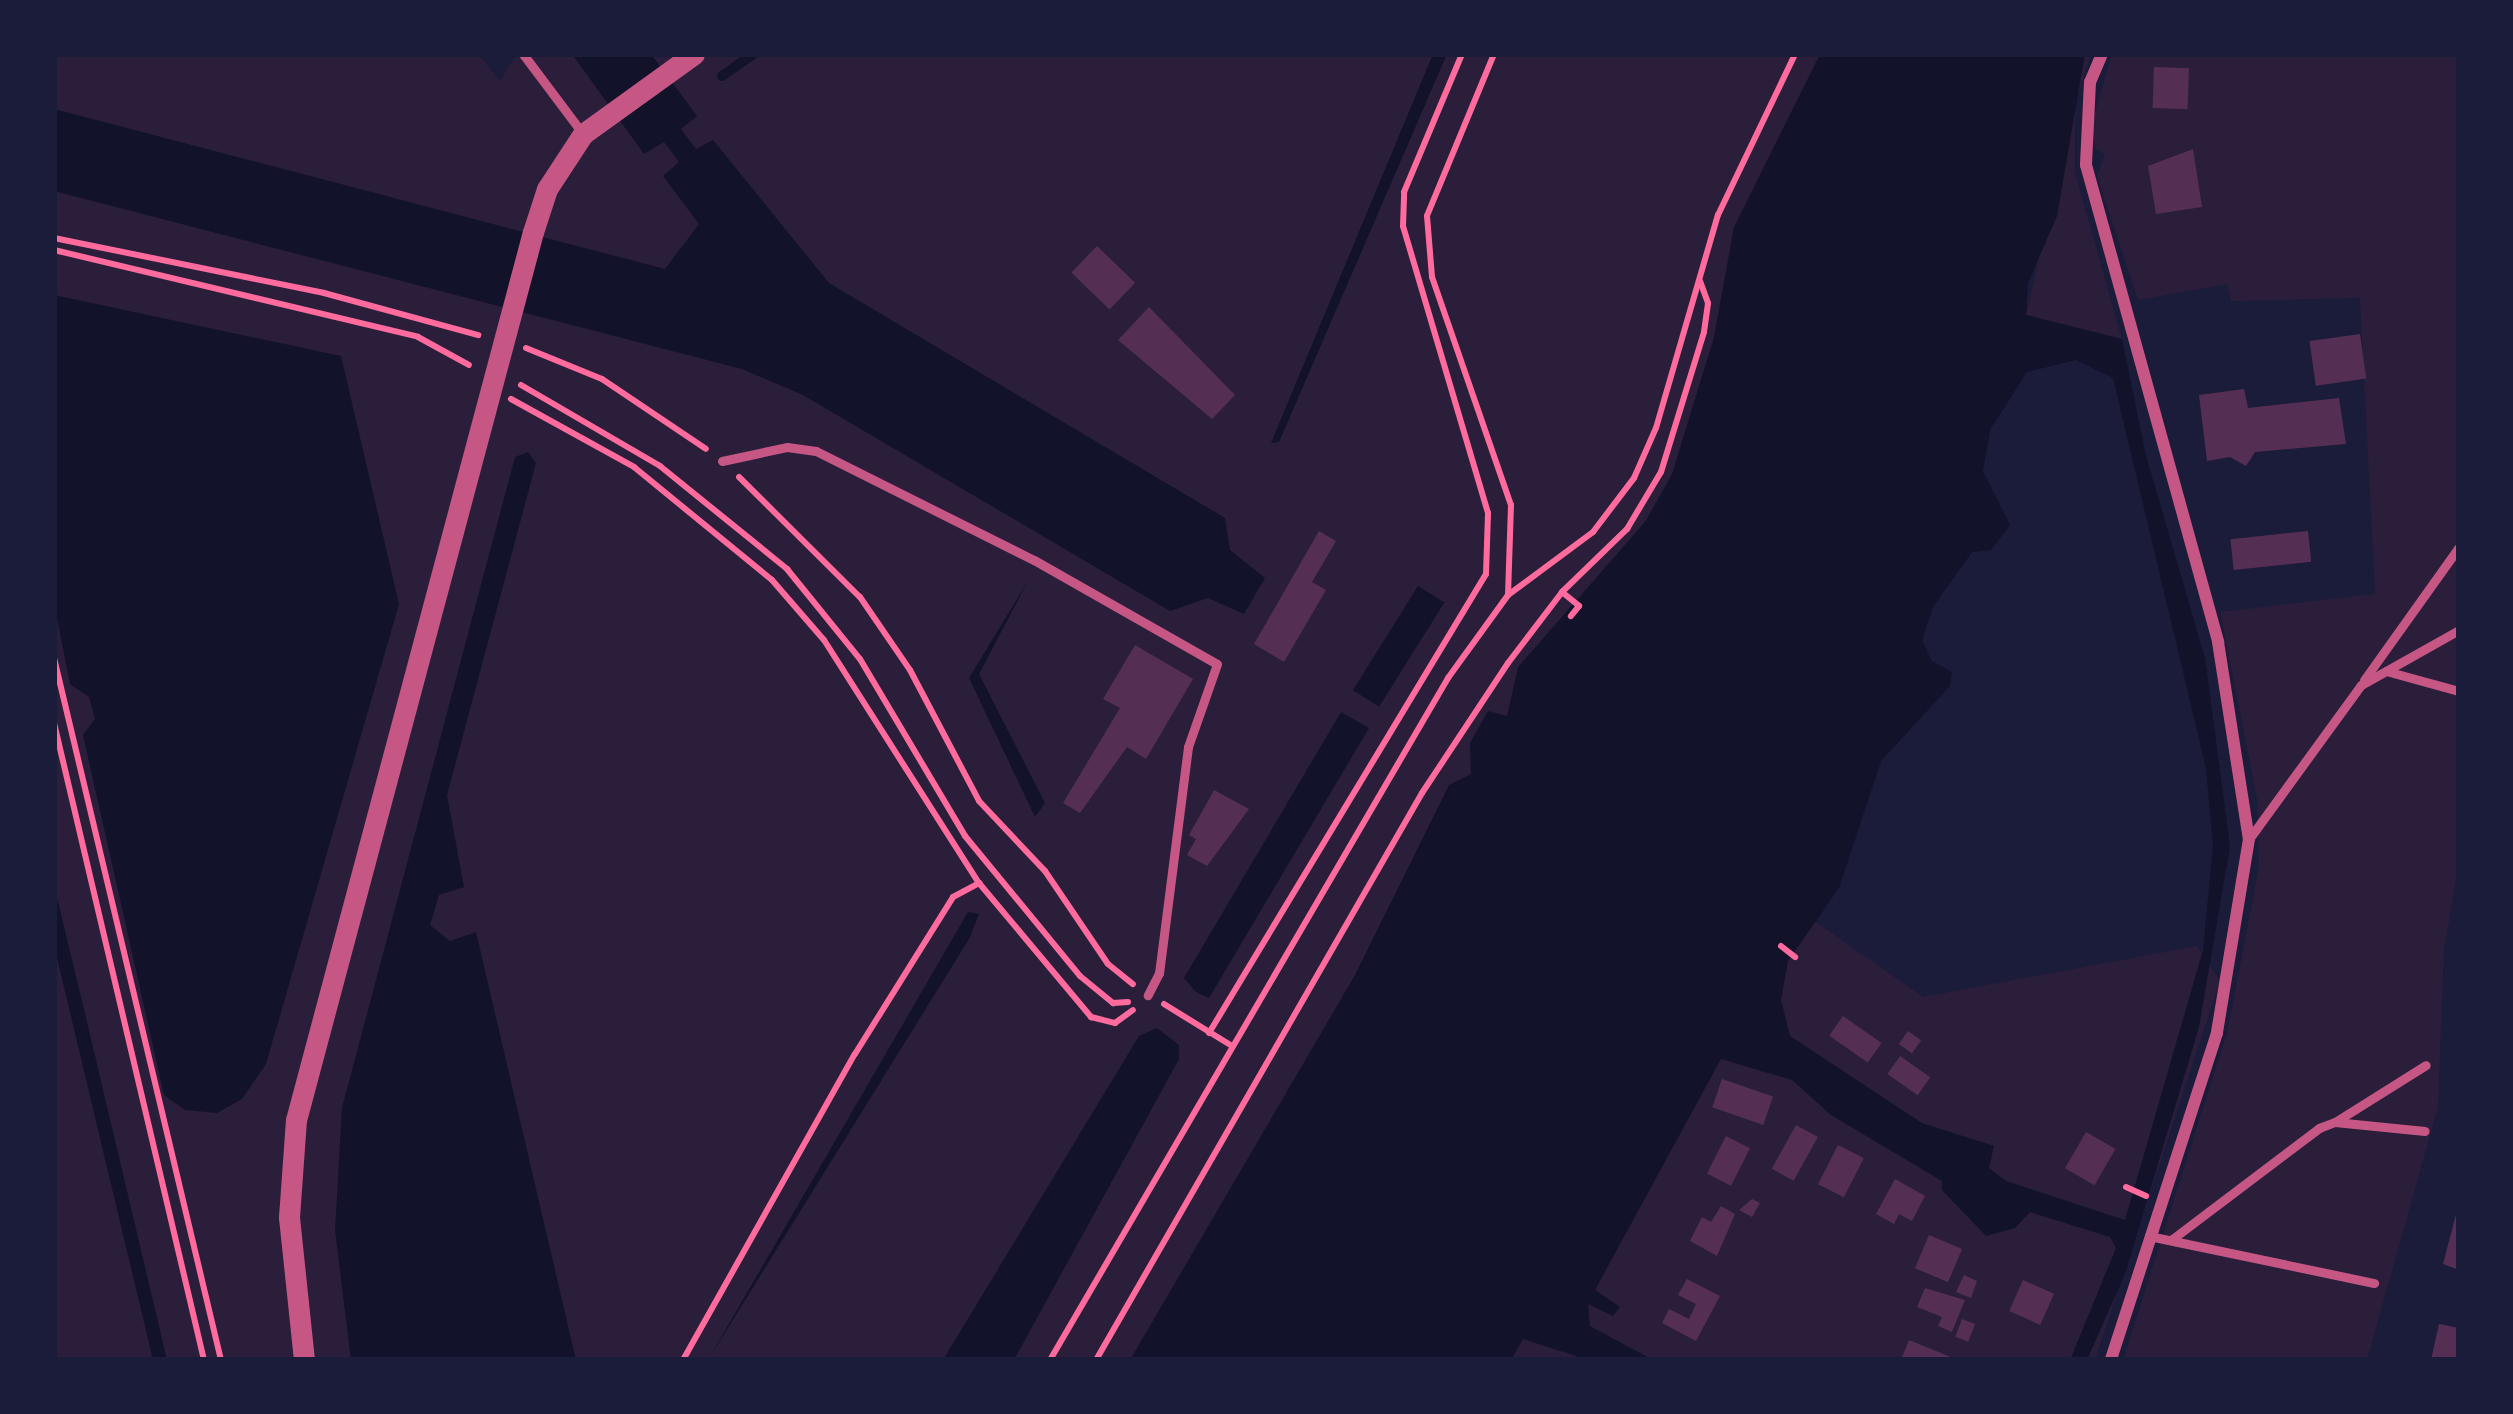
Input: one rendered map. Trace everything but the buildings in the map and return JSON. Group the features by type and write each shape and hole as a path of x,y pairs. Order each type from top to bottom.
{"street":[{"path":"304,1360 290,1217 296,1120 533,232 547,189 583,134 694,54"},
{"path":"2102,54 2090,82 2086,165 2218,642 2249,838 2217,1033 2111,1360"}],"lane":[{"path":"523,54 583,134"},
{"path":"722,461 787,448 816,451 1217,664 1188,747 1159,973 1148,994"},
{"path":"2249,838 2459,547"},
{"path":"2361,685 2459,630"},
{"path":"2386,671 2459,691"},
{"path":"2171,1240 2335,1122 2426,1065"},
{"path":"2335,1122 2425,1131"},
{"path":"2150,1236 2374,1283"}],"path":[{"path":"1209,1033 1486,574 1488,513 1406,259 1403,226 1404,192 1462,54"},
{"path":"1494,54 1427,216 1432,277 1510,505 1508,595"},
{"path":"1050,1360 1389,770 1508,595 1593,532 1634,478 1739,161 1795,54"},
{"path":"54,238 507,333 602,380 722,461 860,597 910,670 980,801 1045,871 1108,964 1232,1046"},
{"path":"54,250 418,337 634,467 772,580 859,692 979,883 1091,1017 1115,1023 1148,994"},
{"path":"1096,1360 1422,793 1562,592 1627,529 1679,433 1708,303 1699,278"},
{"path":"493,384 598,425 746,530 860,659 949,814 1080,976 1113,1003 1148,994"},
{"path":"1562,592 1579,606 1571,616"},
{"path":"54,658 221,1360"},
{"path":"54,723 204,1360"},
{"path":"683,1360 930,928 953,897 979,883"},
{"path":"1781,946 1795,957"}],"shaded area":[{"path":"54,54 478,54 500,81 517,54 1902,54 1240,1360 54,1360 54,156 420,205 54,109"},
{"path":"572,54 651,54 697,116 681,129 696,149 713,140 829,283 1225,518 1230,550 1265,578 1244,614 1208,598 1170,611 803,395 742,369 54,191 54,109 665,269 699,224 663,176 679,162 664,142 644,154"},
{"path":"1433,54 1447,54 1279,442 1271,443"},
{"path":"1820,54 2085,54 2057,216 2028,283 2026,315 2122,339 2146,456 2205,658 2230,846 2199,1027 2125,1274 2087,1360 2070,1360 2116,1248 2110,1237 2030,1212 2015,1228 1986,1236 1942,1190 1942,1181 1831,1115 1792,1080 1721,1059 1595,1290 1620,1307 1613,1316 1588,1304 1590,1326 1653,1360 1588,1360 1523,1339 1511,1360 1130,1360 1355,975 1449,785 1471,774 1470,743 1488,711 1507,716 1518,667 1645,522 1672,474 1714,337 1734,227","holes":["2076,360 2113,378 2206,768 2213,846 2203,950 2125,1220 2006,1181 1989,1168 1994,1146 1922,1123 1790,1036 1781,1000 1788,961 1839,888 1881,761 1950,686 1952,672 1932,661 1922,640 1933,607 1972,552 1991,550 2010,525 1983,471 1990,430 2027,372"]},
{"path":"2085,54 2091,54 2075,104 2075,173 2122,339 2026,315"},
{"path":"2112,54 2459,54 2458,869 2444,950 2438,1107 2367,1360 2123,1360 2227,1033 2259,867 2257,799 2220,612 2375,594 2360,298 2231,301 2227,284 2138,300 2097,176 2105,155 2095,148 2092,122"},
{"path":"54,295 341,356 399,604 266,1064 242,1099 217,1113 185,1110 164,1095 83,735 95,719 89,697 70,684 54,603"},
{"path":"528,452 536,463 447,795 464,887 439,895 430,925 450,941 476,932 576,1360 351,1360 335,1230 342,1108 515,457"},
{"path":"1028,581 979,674 1045,803 1035,817 969,678"},
{"path":"1418,586 1444,602 1379,707 1353,690"},
{"path":"1341,712 1369,728 1209,998 1196,992 1184,978"},
{"path":"54,885 167,1360 153,1360 54,945"},
{"path":"1786,901 1923,997 2197,946 2220,981 2095,1360 1422,1360"},
{"path":"968,912 979,914 969,939 708,1360"},
{"path":"1157,1028 1179,1045 1179,1059 1014,1360 943,1360 1139,1036"}],"waterway":[{"path":"722,76 754,54"}]}
